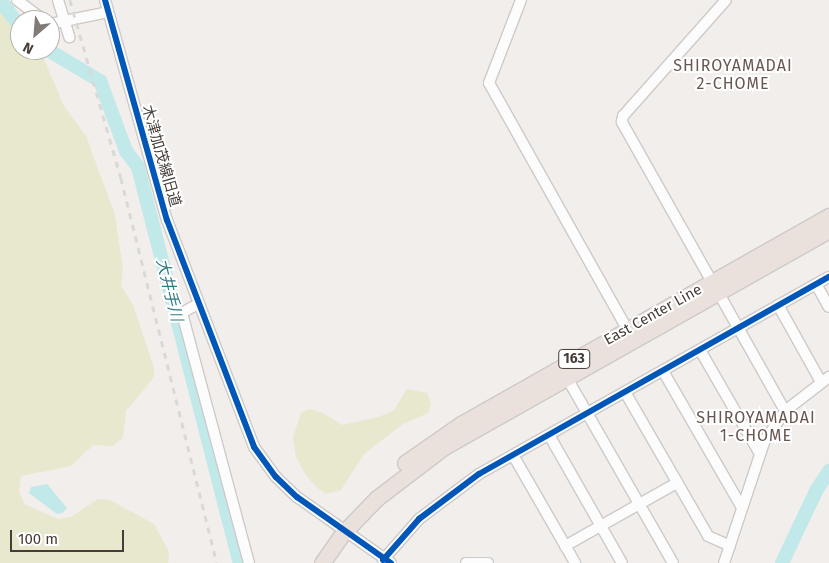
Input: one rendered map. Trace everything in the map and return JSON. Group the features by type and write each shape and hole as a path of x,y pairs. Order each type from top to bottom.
{"highway":[{"name":"East Center Line","path":"323,561 344,532 377,498 411,469 567,378 829,216"},
{"name":"East Center Line","path":"344,532 349,518 368,496 432,442 627,329 829,230"}],"street":[{"path":"17,0 30,10"},
{"path":"58,0 68,37"},
{"name":"木津加茂線旧道","path":"105,0 153,178 198,304 254,447 287,488 344,532 387,561"},
{"path":"521,0 489,83 627,329"},
{"path":"726,0 623,116 622,122 785,410"},
{"path":"60,23 108,12"},
{"path":"387,561 419,519 444,498 513,455 829,276"},
{"path":"816,284 829,307"},
{"path":"198,304 182,313 249,563"},
{"path":"724,563 760,452 785,410 825,380 778,305"},
{"path":"700,350 760,452"},
{"path":"663,371 742,508"},
{"path":"567,378 586,415 673,563"},
{"path":"625,392 708,536 730,546"},
{"path":"549,435 622,563"},
{"path":"513,455 575,563"},
{"path":"565,546 677,483"},
{"path":"466,563 488,563"}],"green space":[{"path":"0,0 9,0 15,10 10,10 10,60 44,60 64,106 86,136 115,215 123,269 121,286 133,305 154,368 154,377 126,411 123,438 112,446 93,445 71,466 21,476 19,491 24,504 58,519 71,517 98,499 110,500 154,524 169,552 168,563 0,563"},
{"path":"407,389 427,393 431,403 428,413 403,424 364,454 341,490 326,494 307,477 296,457 293,437 301,413 309,409 323,413 342,425 379,417 394,410"}],"water":[{"path":"47,484 67,508 62,513 57,514 29,493 31,487"}],"waterway":[{"name":"大井手川","path":"0,0 10,14"},
{"name":"大井手川","path":"60,57 100,81 126,151 138,167 240,563"},
{"path":"782,563 816,491 829,471"}],"railway":[{"path":"70,0 121,178 217,563"}],"cycle path":[{"path":"105,0 167,220 254,447 276,477 297,497 391,563"},
{"path":"383,560 419,519 479,474 829,277"}],"district":[{"name":"SHIROYAMADAI 2-CHOME","path":"733,75"},
{"name":"SHIROYAMADAI 1-CHOME","path":"756,427"}]}
